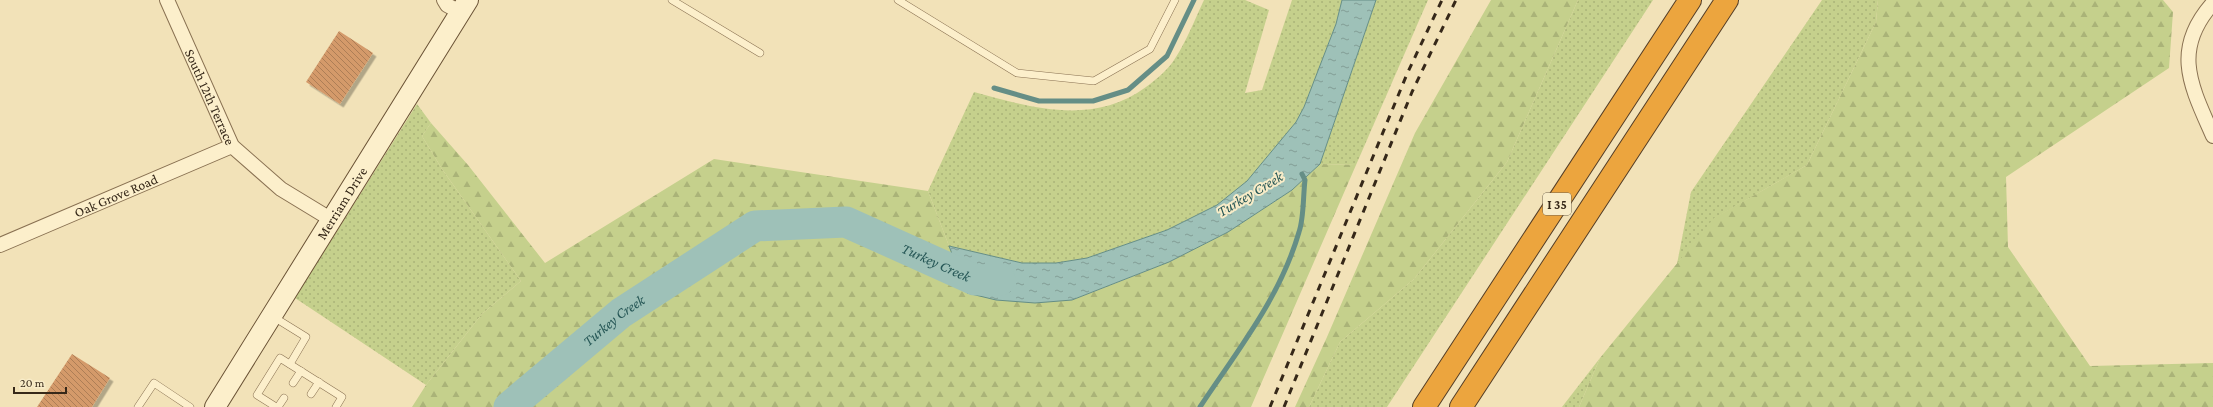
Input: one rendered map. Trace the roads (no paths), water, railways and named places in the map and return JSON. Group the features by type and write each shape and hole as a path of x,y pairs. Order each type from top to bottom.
{"highway":[{"name":"I 35","path":"1424,407 1690,0"},
{"name":"I 35","path":"1461,407 1727,0"}],"main road":[{"name":"Merriam Drive","path":"215,407 464,6"}],"street":[{"name":"South 12th Terrace","path":"167,0 232,146 280,188 332,220"},
{"path":"444,0 447,5 464,6"},
{"path":"2213,3 2200,18 2190,40 2188,64 2194,91 2213,136"},
{"name":"Oak Grove Road","path":"0,245 232,146"}],"lane":[{"path":"672,0 760,53"},
{"path":"898,0 1017,73 1094,81 1150,49 1175,0"},
{"path":"272,316 306,337 290,364"},
{"path":"284,398 273,406 257,395 280,358 342,397 336,407"},
{"path":"293,383 301,371"},
{"path":"138,407 154,382 190,407"},
{"path":"311,394 319,382"}],"water":[{"path":"1342,0 1376,0 1320,164 1292,190 1228,232 1169,262 1072,300 1035,303 996,300 967,293 949,246 1022,263 1056,263 1087,258 1167,230 1217,205 1247,181 1296,122 1304,107 1336,24"}],"waterway":[{"path":"994,88 1039,101 1093,101 1128,90 1167,56 1194,0"},
{"path":"1200,407 1243,344 1269,302 1281,279 1291,256 1301,226 1305,180 1302,174"},
{"name":"Turkey Creek","path":"509,407 621,313 755,226 846,222 975,280 1000,280"}],"railway":[{"path":"1270,407 1407,74 1442,0"},
{"path":"1284,407 1412,92 1456,0"}]}
